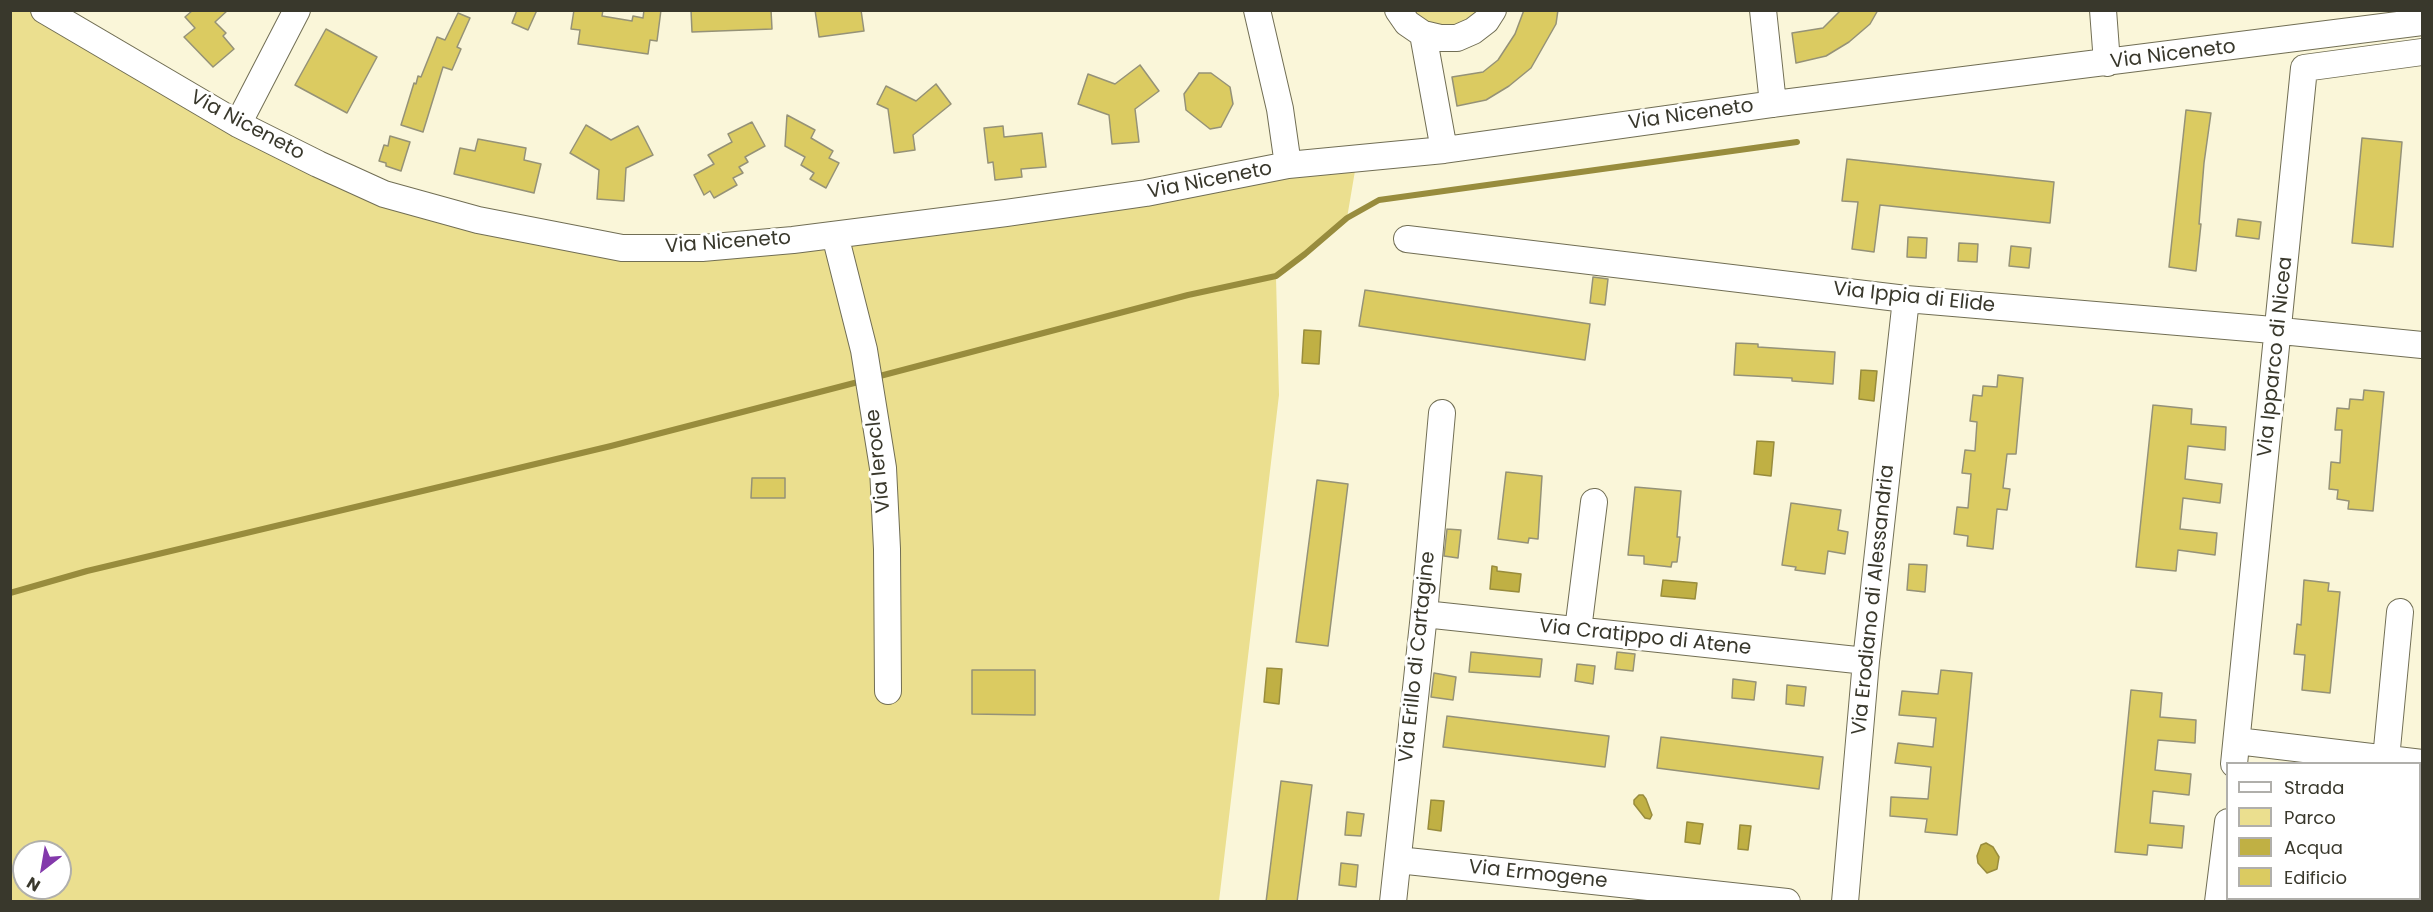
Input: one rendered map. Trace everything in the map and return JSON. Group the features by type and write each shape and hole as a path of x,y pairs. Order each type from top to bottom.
{"street":[{"name":"Via Niceneto","path":"44,10 238,124 384,194 478,220 622,248 702,248 835,234 1146,193 1288,165 1444,150 1773,104 2303,39 2422,22"},
{"path":"238,124 297,10"},
{"path":"1257,10 1280,109 1288,165"},
{"path":"1398,10 1407,23 1423,34 1440,38 1457,38 1473,32 1486,21 1493,10"},
{"path":"1763,10 1773,104"},
{"path":"2103,10 2107,63"},
{"path":"1423,34 1444,150"},
{"name":"Via Ipparco di Nicea","path":"2236,752 2304,68 2303,39"},
{"path":"2304,68 2422,52"},
{"name":"Via Ierocle","path":"835,234 864,350 883,468 887,549 888,691"},
{"name":"Via Ippia di Elide","path":"1407,239 1906,299 2278,330 2422,345"},
{"name":"Via Erodiano di Alessandria","path":"1845,902 1866,661 1906,299"},
{"name":"Via Erillo di Cartagine","path":"1393,902 1424,614 1442,413"},
{"path":"1578,630 1594,502"},
{"path":"2386,759 2400,612"},
{"name":"Via Cratippo di Atene","path":"1424,614 1866,661"},
{"path":"2236,752 2413,762"},
{"path":"2218,902 2226,838"},
{"name":"Via Ermogene","path":"1398,860 1787,902"}],"green space":[{"path":"10,11 44,11 195,100 478,220 702,248 1357,159 1347,218 1276,277 1279,395 1219,901 11,901"},
{"path":"1411,11 1482,11 1458,28 1429,25"}],"water":[{"path":"1304,330 1321,331 1319,364 1302,363"},
{"path":"1861,370 1877,371 1874,401 1859,399"},
{"path":"1757,441 1774,442 1771,476 1754,474"},
{"path":"1492,566 1497,567 1497,571 1521,574 1519,592 1490,589"},
{"path":"1663,580 1697,583 1695,599 1661,596"},
{"path":"1267,668 1282,669 1279,704 1264,702"},
{"path":"1639,795 1643,795 1646,799 1652,815 1650,819 1645,818 1634,804 1634,800"},
{"path":"1431,800 1444,801 1441,831 1428,829"},
{"path":"1687,822 1703,824 1700,844 1685,842"},
{"path":"1740,825 1751,826 1748,850 1738,849"},
{"path":"1986,843 1993,847 1999,857 1997,869 1987,873 1978,863 1977,856 1981,845"}],"building":[{"path":"193,10 228,10 215,22 226,33 223,36 234,49 213,67 184,37 195,28 185,17"},
{"path":"517,10 537,10 528,30 512,23"},
{"path":"574,10 603,10 602,16 632,21 633,16 643,18 644,10 661,10 657,41 650,40 648,54 578,44 580,30 571,29"},
{"path":"691,10 771,10 772,29 692,32"},
{"path":"815,10 861,10 864,31 819,37"},
{"path":"1524,10 1558,10 1556,24 1531,68 1509,86 1486,100 1457,106 1452,77 1483,72 1498,60 1515,34"},
{"path":"1841,10 1878,10 1870,24 1849,42 1826,56 1796,63 1792,33 1823,28"},
{"path":"458,13 470,18 457,47 461,49 452,70 443,67 423,132 401,125 414,83 416,84 418,76 421,77 437,37 445,40"},
{"path":"326,29 377,57 347,113 295,85"},
{"path":"1140,65 1159,91 1135,109 1139,142 1112,144 1109,115 1078,104 1088,74 1115,84"},
{"path":"1199,73 1211,73 1230,87 1233,104 1221,127 1210,129 1186,110 1184,94"},
{"path":"936,84 951,104 913,135 915,150 894,153 888,109 877,104 886,86 916,101"},
{"path":"2186,110 2211,113 2204,163 2196,271 2169,267"},
{"path":"787,115 815,130 811,138 833,151 829,158 839,163 826,188 810,179 814,173 801,165 805,157 785,146"},
{"path":"752,122 765,146 745,157 748,162 739,167 743,173 733,178 737,185 714,198 710,191 704,195 694,175 714,164 708,155 732,142 728,134"},
{"path":"586,125 611,140 638,126 653,155 626,168 624,201 597,199 599,170 570,153"},
{"path":"1003,126 1004,137 1042,133 1046,167 1021,169 1022,177 995,180 993,162 988,163 984,128"},
{"path":"390,136 410,142 401,171 379,161 384,145 388,146"},
{"path":"2362,138 2402,142 2393,247 2352,243"},
{"path":"478,139 526,148 524,160 541,164 534,193 454,174 460,148 475,151"},
{"path":"1847,159 2054,182 2050,223 1880,205 1874,252 1852,249 1858,202 1842,201"},
{"path":"2238,219 2261,222 2259,239 2236,236"},
{"path":"1908,237 1927,238 1926,258 1907,257"},
{"path":"1959,243 1978,244 1977,262 1958,261"},
{"path":"2011,246 2031,248 2029,268 2009,266"},
{"path":"1593,277 1608,279 1605,305 1590,303"},
{"path":"1365,290 1590,324 1585,360 1359,326"},
{"path":"1736,343 1758,344 1758,347 1835,352 1833,384 1792,381 1792,378 1734,375"},
{"path":"1998,375 2023,378 2016,454 2007,454 2003,488 2010,489 2007,510 1997,509 1993,549 1967,546 1968,536 1954,534 1957,507 1968,508 1971,474 1962,473 1965,450 1975,451 1977,422 1970,421 1973,395 1982,396 1983,386 1997,387"},
{"path":"2364,390 2384,392 2373,511 2348,509 2349,501 2337,499 2338,490 2329,489 2331,462 2340,463 2342,430 2335,430 2337,408 2349,409 2350,399 2363,400"},
{"path":"2153,405 2192,409 2191,424 2226,427 2225,450 2188,446 2185,479 2222,484 2220,503 2183,498 2180,529 2217,533 2215,555 2178,550 2176,571 2136,567"},
{"path":"1506,472 1542,476 1538,539 1529,538 1528,543 1498,539"},
{"path":"752,478 785,478 785,498 751,498"},
{"path":"1317,480 1348,484 1328,646 1296,642"},
{"path":"1635,487 1681,491 1677,562 1672,562 1671,567 1644,564 1644,556 1628,555"},
{"path":"1791,503 1841,510 1838,530 1848,532 1845,554 1828,551 1825,574 1795,570 1796,567 1782,565"},
{"path":"1447,529 1461,530 1458,558 1444,556"},
{"path":"1909,564 1927,565 1925,592 1907,590"},
{"path":"2304,580 2329,583 2328,591 2340,592 2330,693 2302,690 2305,655 2294,654 2297,624 2301,625"},
{"path":"1471,652 1542,659 1540,677 1469,672"},
{"path":"1617,652 1635,654 1633,671 1615,669"},
{"path":"1577,664 1595,666 1593,684 1575,681"},
{"path":"972,670 1035,670 1035,715 972,714"},
{"path":"1941,670 1972,673 1957,835 1925,832 1927,819 1890,816 1891,797 1928,799 1931,767 1895,763 1898,743 1933,747 1936,718 1899,715 1902,691 1938,694"},
{"path":"1434,673 1456,677 1453,700 1431,697"},
{"path":"1733,679 1756,682 1754,700 1732,698"},
{"path":"1787,685 1806,687 1804,706 1786,704"},
{"path":"2131,690 2162,693 2160,717 2196,720 2195,743 2158,740 2155,770 2191,774 2189,795 2153,791 2150,823 2184,826 2182,848 2148,845 2147,855 2115,852"},
{"path":"1447,716 1609,736 1605,767 1443,747"},
{"path":"1661,737 1823,757 1819,789 1657,768"},
{"path":"1281,781 1312,785 1297,902 1266,902"},
{"path":"1347,812 1364,814 1361,836 1345,835"},
{"path":"1341,863 1358,865 1356,887 1339,885"}],"waterway":[{"path":"876,377 1188,295 1276,276 1347,218 1379,200 1797,142"},
{"path":"10,593 87,571 611,446 862,381"}]}
